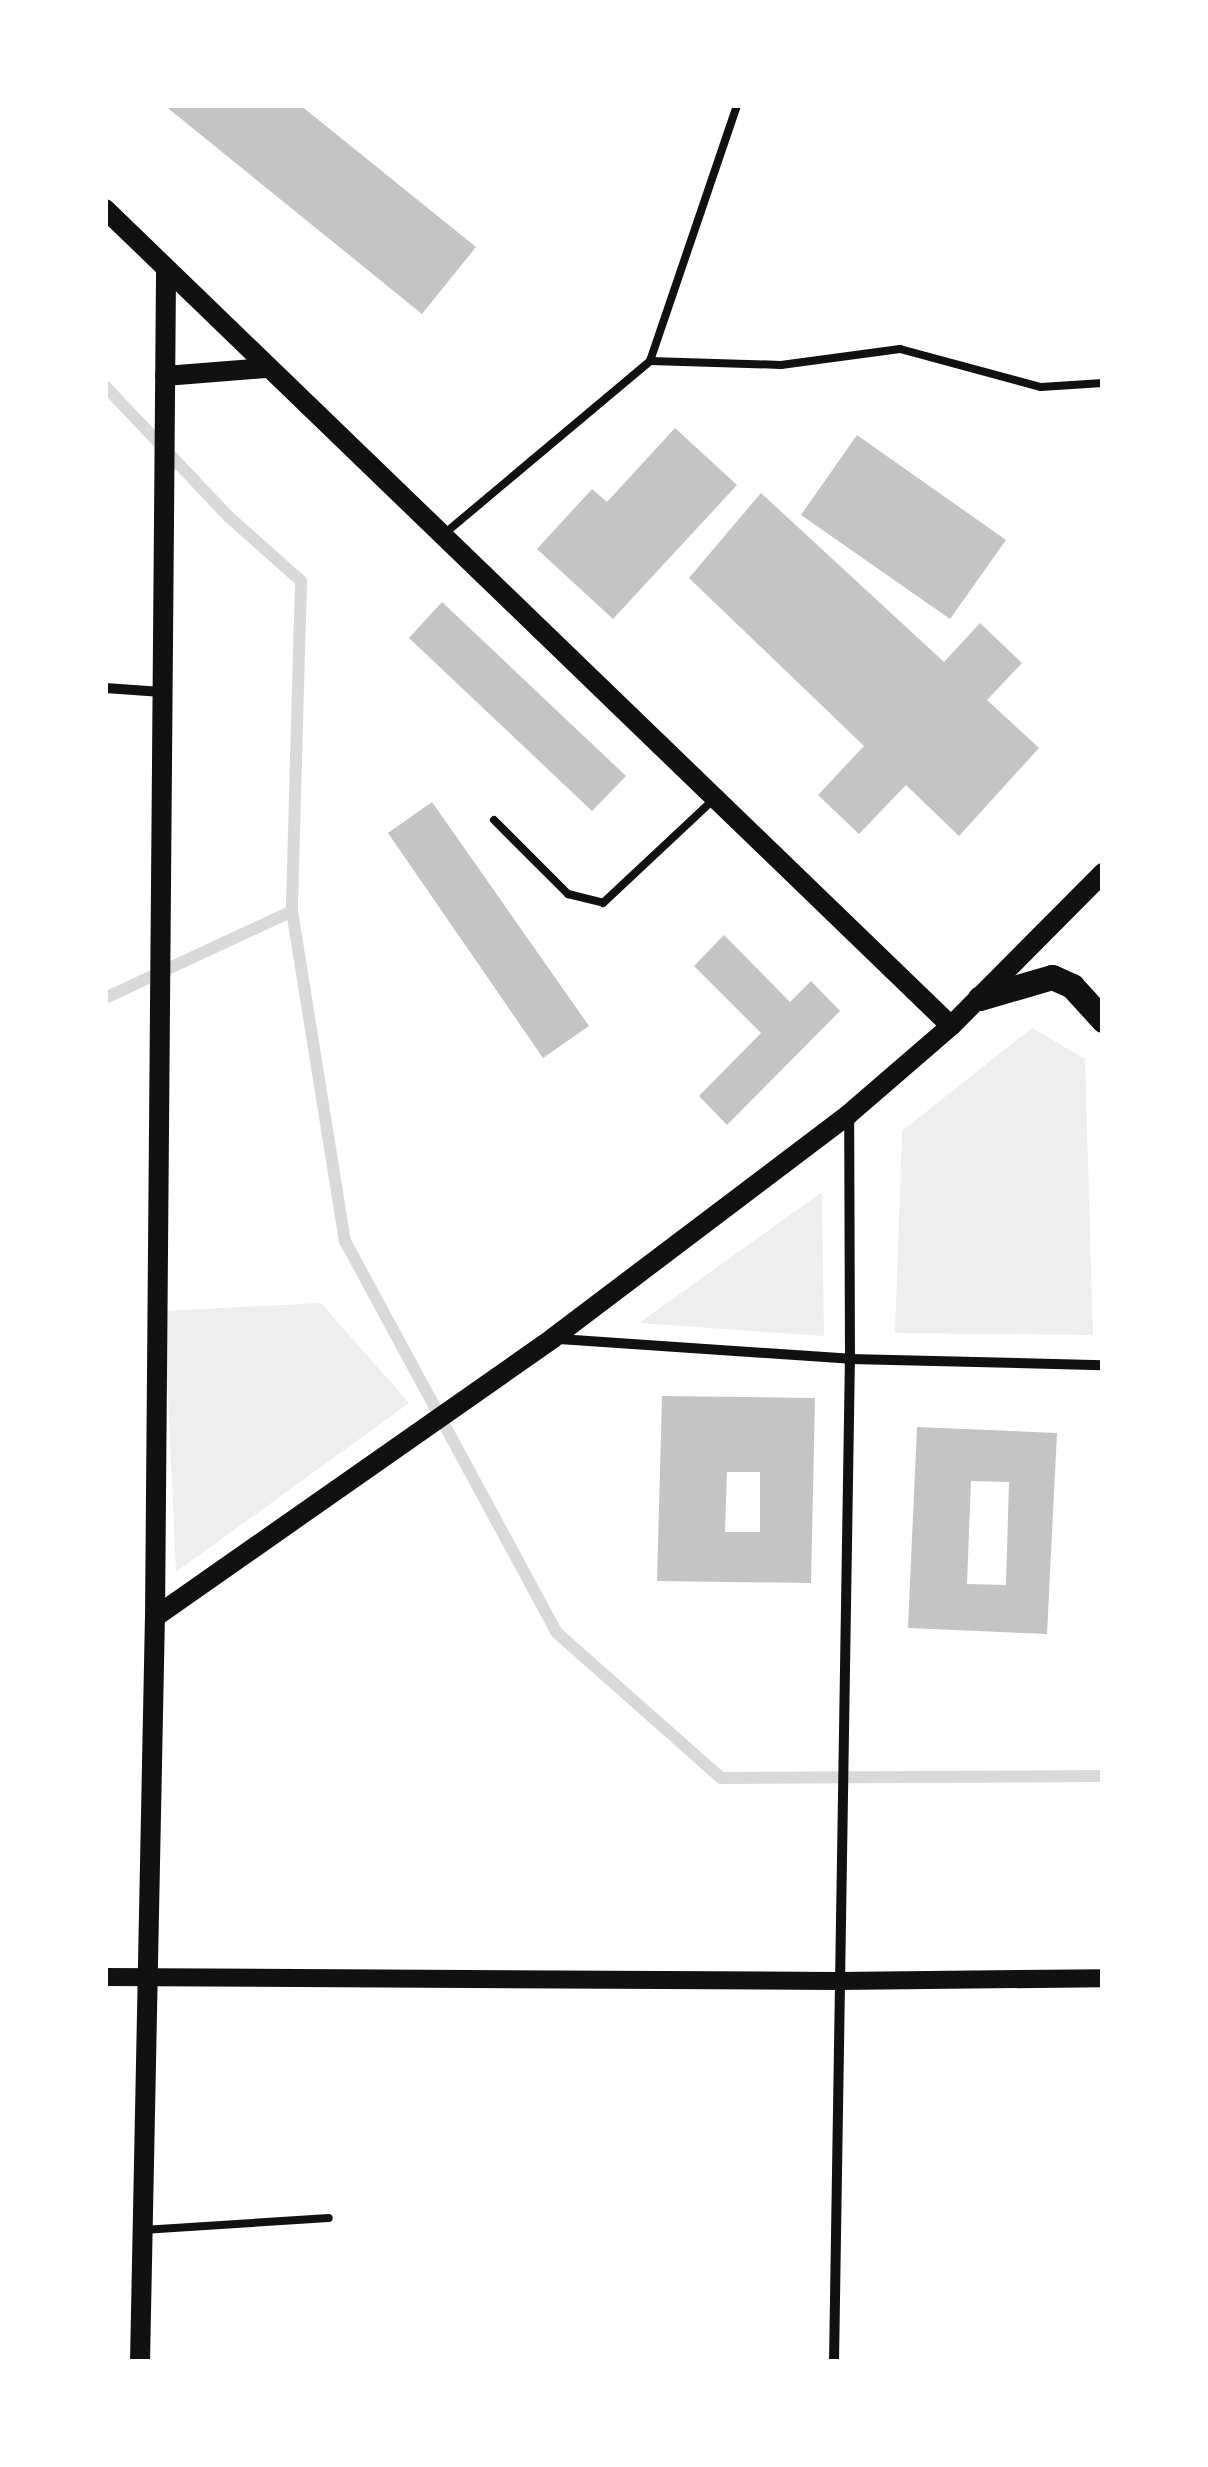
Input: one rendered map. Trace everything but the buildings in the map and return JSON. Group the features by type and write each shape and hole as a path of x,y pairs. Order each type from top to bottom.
{"main road":[{"path":"105,209 952,1026"},
{"path":"140,2362 155,1617 166,272"},
{"path":"165,382 266,368"},
{"path":"155,1617 553,1338 849,1114 952,1026 1103,873"},
{"path":"980,998 1052,977 1072,986 1103,1020"}],"street":[{"path":"105,688 162,692"},
{"path":"834,2362 837,1982 850,1359 849,1114"},
{"path":"553,1338 850,1359 1103,1365"},
{"path":"105,1976 837,1982 1103,1978"}],"lane":[{"path":"440,536 650,361 738,105"},
{"path":"650,361 781,365 900,349 1040,387 1103,383"},
{"path":"494,820 568,894 603,903 714,799"},
{"path":"144,2230 329,2218"}],"shaded area":[{"path":"1032,1028 1085,1059 1093,1335 895,1333 902,1131"},
{"path":"822,1192 824,1336 639,1323"},
{"path":"321,1303 409,1403 176,1572 164,1311"}],"waterway":[{"path":"105,386 229,517 301,581 292,911 345,1241 556,1632 721,1778 1103,1776"},
{"path":"105,998 292,911"}]}
